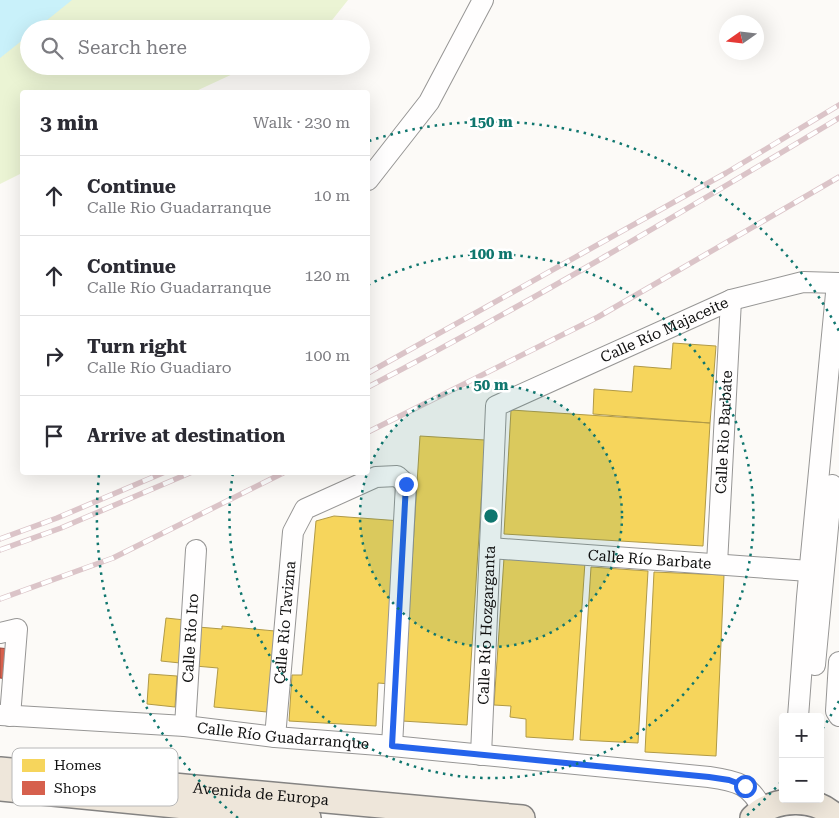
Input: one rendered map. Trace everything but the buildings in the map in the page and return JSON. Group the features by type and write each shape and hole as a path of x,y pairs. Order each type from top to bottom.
{"main road":[{"name":"Avenida de Europa","path":"178,786 522,818"},
{"path":"764,811 799,802 827,809"},
{"name":"Avenida de Europa","path":"178,805 308,818"}],"street":[{"path":"370,177 429,102 483,0"},
{"name":"Calle Río Majaceite","path":"496,406 731,300 803,282 838,283"},
{"path":"798,713 809,570 838,283"},
{"name":"Calle Rio Barbate","path":"716,564 731,300"},
{"path":"810,713 839,405"},
{"name":"Calle Río Hozgarganta","path":"481,755 496,406"},
{"name":"Calle Río Tavizna","path":"275,737 293,532 304,509 376,477 397,476 406,484 392,746"},
{"name":"Calle Río Barbate","path":"490,548 535,553 809,570"},
{"name":"Calle Río Iro","path":"184,726 196,550"},
{"path":"0,633 17,629 5,715"},
{"path":"839,662 836,711 839,716"},
{"name":"Calle Río Guadarranque","path":"5,715 184,726 275,737 392,746 709,777 729,780 745,786 757,798 764,811"}],"green space":[{"path":"0,0 348,0 332,20 20,20 20,75 231,75 198,90 20,90 20,174 0,184"}],"water":[{"path":"0,0 72,0 47,20 20,20 20,42 0,58"}],"railway":[{"path":"370,372 726,173 839,105"},
{"path":"370,386 546,290 839,118"},
{"path":"370,431 598,317 839,177"},
{"path":"0,539 57,518 158,475"},
{"path":"0,550 61,528 185,475"},
{"path":"0,599 113,558 279,475"}],"route":[{"path":"406,484 392,746 709,777 729,780 745,786"}]}
